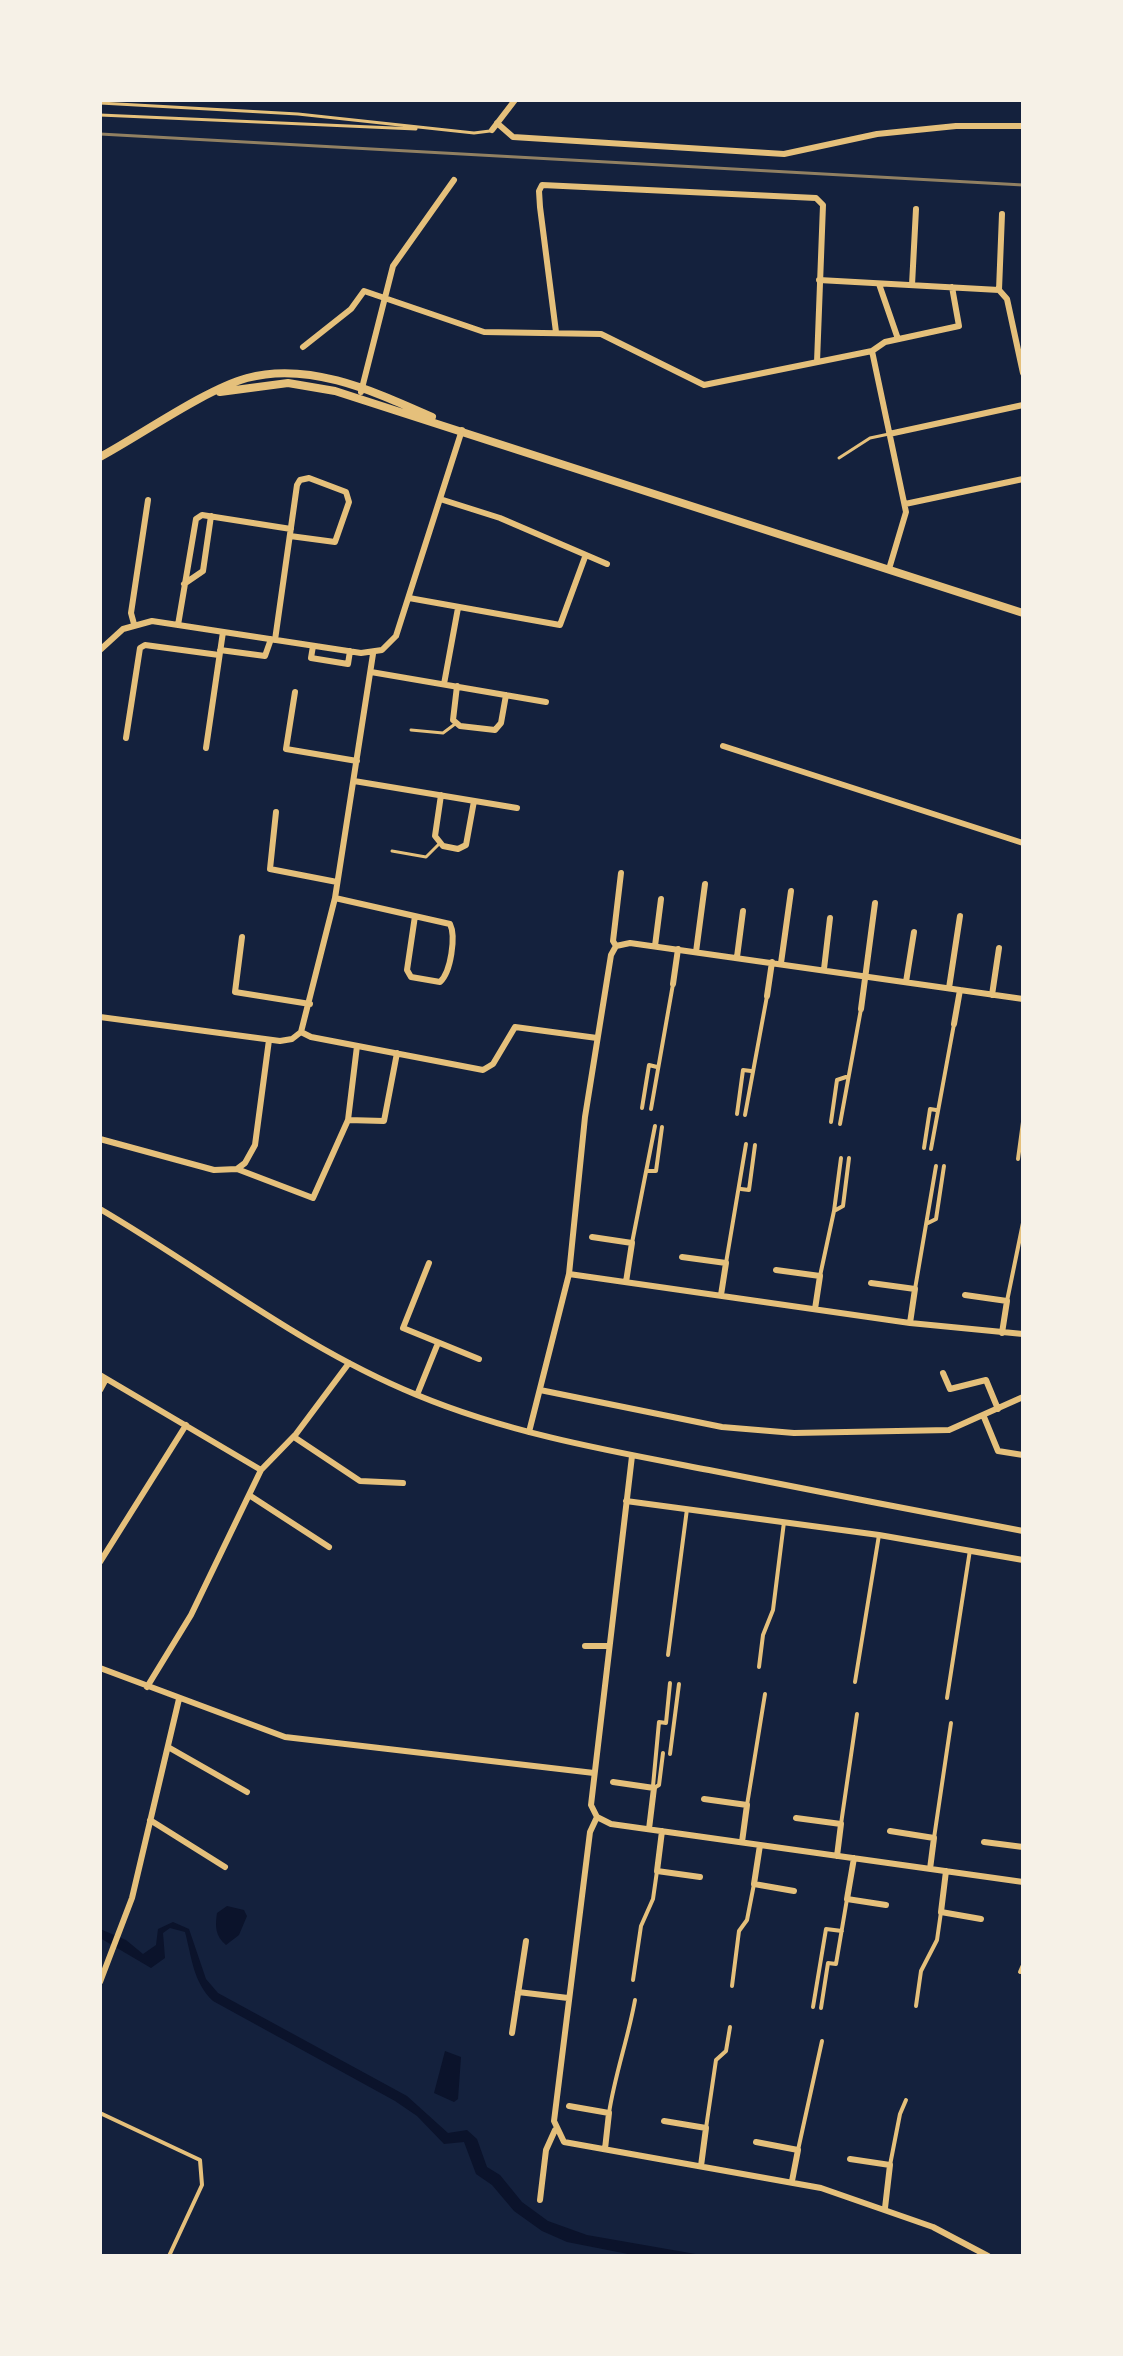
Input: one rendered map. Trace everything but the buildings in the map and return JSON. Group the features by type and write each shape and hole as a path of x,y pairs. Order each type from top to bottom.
{"main road":[{"path":"100,457 247,378 279,373 321,377 362,389 462,430"},
{"path":"220,392 288,383 321,387 1023,613"}],"street":[{"path":"492,130 515,100"},
{"path":"497,123 513,137 784,154 877,134 956,126 1023,126"},
{"path":"359,399 382,297 399,253 454,180"},
{"path":"556,332 540,207 539,191 542,185 820,201 823,205 817,362"},
{"path":"912,285 916,209"},
{"path":"1002,214 999,290 1007,299 1023,373"},
{"path":"819,280 999,290"},
{"path":"879,284 898,339"},
{"path":"303,347 351,309 364,291 484,332 601,334 704,385 872,351 898,339 959,326 952,287"},
{"path":"872,351 905,504 905,520 889,569"},
{"path":"889,434 1023,405"},
{"path":"100,650 115,634 134,624 152,621 373,654 396,636 462,430"},
{"path":"126,738 140,648 145,645 265,656 273,639 290,532 300,480 309,478 346,492 349,502 335,542 290,532 202,515 193,526 178,625"},
{"path":"905,504 1023,479"},
{"path":"440,499 500,518 607,564"},
{"path":"134,624 131,613 148,500"},
{"path":"184,584 203,571 211,516"},
{"path":"409,598 560,625 585,557"},
{"path":"444,684 458,608"},
{"path":"206,748 223,632"},
{"path":"313,646 311,658 348,664 350,651"},
{"path":"100,1017 269,1040 292,1039 301,1032 335,898 373,654"},
{"path":"371,672 546,702"},
{"path":"457,686 453,715 455,724 495,730 501,723 506,695"},
{"path":"295,692 286,749 357,761"},
{"path":"723,746 1023,843"},
{"path":"354,781 517,808"},
{"path":"441,795 435,836 439,844 458,849 466,845 474,801"},
{"path":"276,812 270,869 337,882"},
{"path":"616,946 613,941 621,873"},
{"path":"696,952 705,884"},
{"path":"781,963 791,891"},
{"path":"335,898 415,916 450,924 453,931 446,976 440,982 411,977 407,970 415,916"},
{"path":"655,946 661,899"},
{"path":"840,1124 846,1077 861,1009 875,903"},
{"path":"737,957 743,911"},
{"path":"949,988 960,916"},
{"path":"824,969 830,918"},
{"path":"906,982 914,932"},
{"path":"242,937 235,992 310,1004"},
{"path":"529,1432 569,1274 597,1038 611,955 616,946 630,943 655,946 1023,999"},
{"path":"992,995 999,948"},
{"path":"651,1109 678,949"},
{"path":"745,1115 772,962"},
{"path":"931,1149 960,990"},
{"path":"301,1032 483,1070 493,1064 515,1027 597,1038"},
{"path":"237,1169 245,1163 255,1145 269,1040"},
{"path":"100,1139 214,1170 237,1169 313,1198 348,1120 357,1046"},
{"path":"348,1120 384,1121 397,1053"},
{"path":"642,1108 649,1065 657,1067"},
{"path":"737,1114 743,1070 751,1071"},
{"path":"831,1122 837,1080 846,1077"},
{"path":"924,1148 930,1109 937,1110"},
{"path":"1018,1159 1023,1122"},
{"path":"626,1282 637,1203 647,1171 655,1126"},
{"path":"647,1171 656,1171 662,1127"},
{"path":"721,1295 746,1144"},
{"path":"740,1189 749,1190 755,1145"},
{"path":"815,1309 841,1158"},
{"path":"834,1211 843,1206 849,1158"},
{"path":"910,1323 936,1166"},
{"path":"927,1223 936,1219 944,1166"},
{"path":"100,1209 289,1330 417,1395 529,1432 632,1456 1023,1531"},
{"path":"1002,1333 1023,1225"},
{"path":"592,1237 632,1243"},
{"path":"682,1257 726,1263"},
{"path":"429,1263 403,1328 479,1359"},
{"path":"776,1270 820,1276"},
{"path":"569,1274 910,1323 1023,1334"},
{"path":"871,1283 915,1289"},
{"path":"965,1295 1007,1301"},
{"path":"417,1395 438,1343"},
{"path":"147,1687 191,1615 261,1470 294,1437 349,1363"},
{"path":"943,1373 950,1389 986,1380 998,1409"},
{"path":"100,1390 103,1377 261,1470"},
{"path":"540,1390 722,1427 794,1433 933,1432 984,1417 1023,1397"},
{"path":"984,1417 998,1451 1023,1455"},
{"path":"100,1562 186,1425"},
{"path":"294,1437 360,1481 403,1483"},
{"path":"632,1456 594,1773 591,1805 597,1817 611,1824 1023,1882"},
{"path":"249,1495 329,1547"},
{"path":"626,1501 879,1535 1023,1560"},
{"path":"668,1655 687,1509"},
{"path":"759,1667 763,1635 773,1610 784,1522"},
{"path":"855,1682 879,1535"},
{"path":"947,1698 970,1550"},
{"path":"585,1646 608,1646"},
{"path":"100,1668 285,1737 594,1773"},
{"path":"666,1723 670,1683"},
{"path":"670,1754 679,1684"},
{"path":"742,1842 765,1694"},
{"path":"100,1982 122,1930 179,1699"},
{"path":"837,1856 857,1714"},
{"path":"649,1829 659,1722 674,1724"},
{"path":"930,1869 951,1723"},
{"path":"168,1747 247,1792"},
{"path":"613,1782 654,1788 659,1785 663,1753"},
{"path":"704,1799 747,1805"},
{"path":"540,2200 546,2150 555,2129 568,1998 590,1832 597,1817"},
{"path":"796,1818 841,1824"},
{"path":"150,1820 225,1867"},
{"path":"633,1980 641,1926 653,1899 662,1831"},
{"path":"890,1831 934,1838"},
{"path":"984,1842 1023,1847"},
{"path":"732,1986 739,1931 747,1920 760,1845"},
{"path":"821,2008 828,1963 836,1964 854,1858"},
{"path":"657,1871 700,1877"},
{"path":"916,2006 921,1971 937,1940 946,1871"},
{"path":"754,1884 794,1891"},
{"path":"847,1899 886,1905"},
{"path":"941,1912 981,1919"},
{"path":"813,2007 826,1929 842,1931"},
{"path":"512,2033 526,1941"},
{"path":"1020,1972 1023,1965"},
{"path":"518,1992 568,1998"},
{"path":"605,2149 616,2068 625,2052 635,2000"},
{"path":"701,2166 716,2060 726,2051 730,2027"},
{"path":"792,2181 822,2041"},
{"path":"885,2208 890,2165 900,2114 906,2100"},
{"path":"569,2106 609,2113"},
{"path":"100,2113 200,2160 202,2185 169,2256"},
{"path":"664,2121 706,2128"},
{"path":"555,2129 564,2142 792,2181 885,2208 962,2240 988,2256"},
{"path":"756,2142 798,2150"},
{"path":"850,2159 890,2165"}],"lane":[{"path":"100,103 340,118 474,133 492,130"},
{"path":"100,115 371,130 424,129"},
{"path":"839,458 870,438 889,434"},
{"path":"411,730 443,733 455,724"},
{"path":"392,851 426,857 439,844"}],"water":[{"path":"227,1906 244,1910 247,1916 239,1935 226,1945 218,1934 216,1922 217,1913"},
{"path":"173,1922 189,1929 206,1979 218,1993 407,2096 448,2133 467,2130 477,2139 487,2167 500,2175 522,2202 548,2221 587,2235 707,2256 638,2256 567,2242 542,2231 514,2211 492,2185 476,2174 464,2142 444,2144 417,2116 395,2101 213,2001 197,1978 185,1932 170,1928 163,1933 165,1958 151,1968 100,1938 100,1929 126,1940 143,1954 156,1945 158,1929"},
{"path":"445,2051 461,2057 458,2099 454,2102 434,2093"}],"railway":[{"path":"100,134 1023,185"}]}
